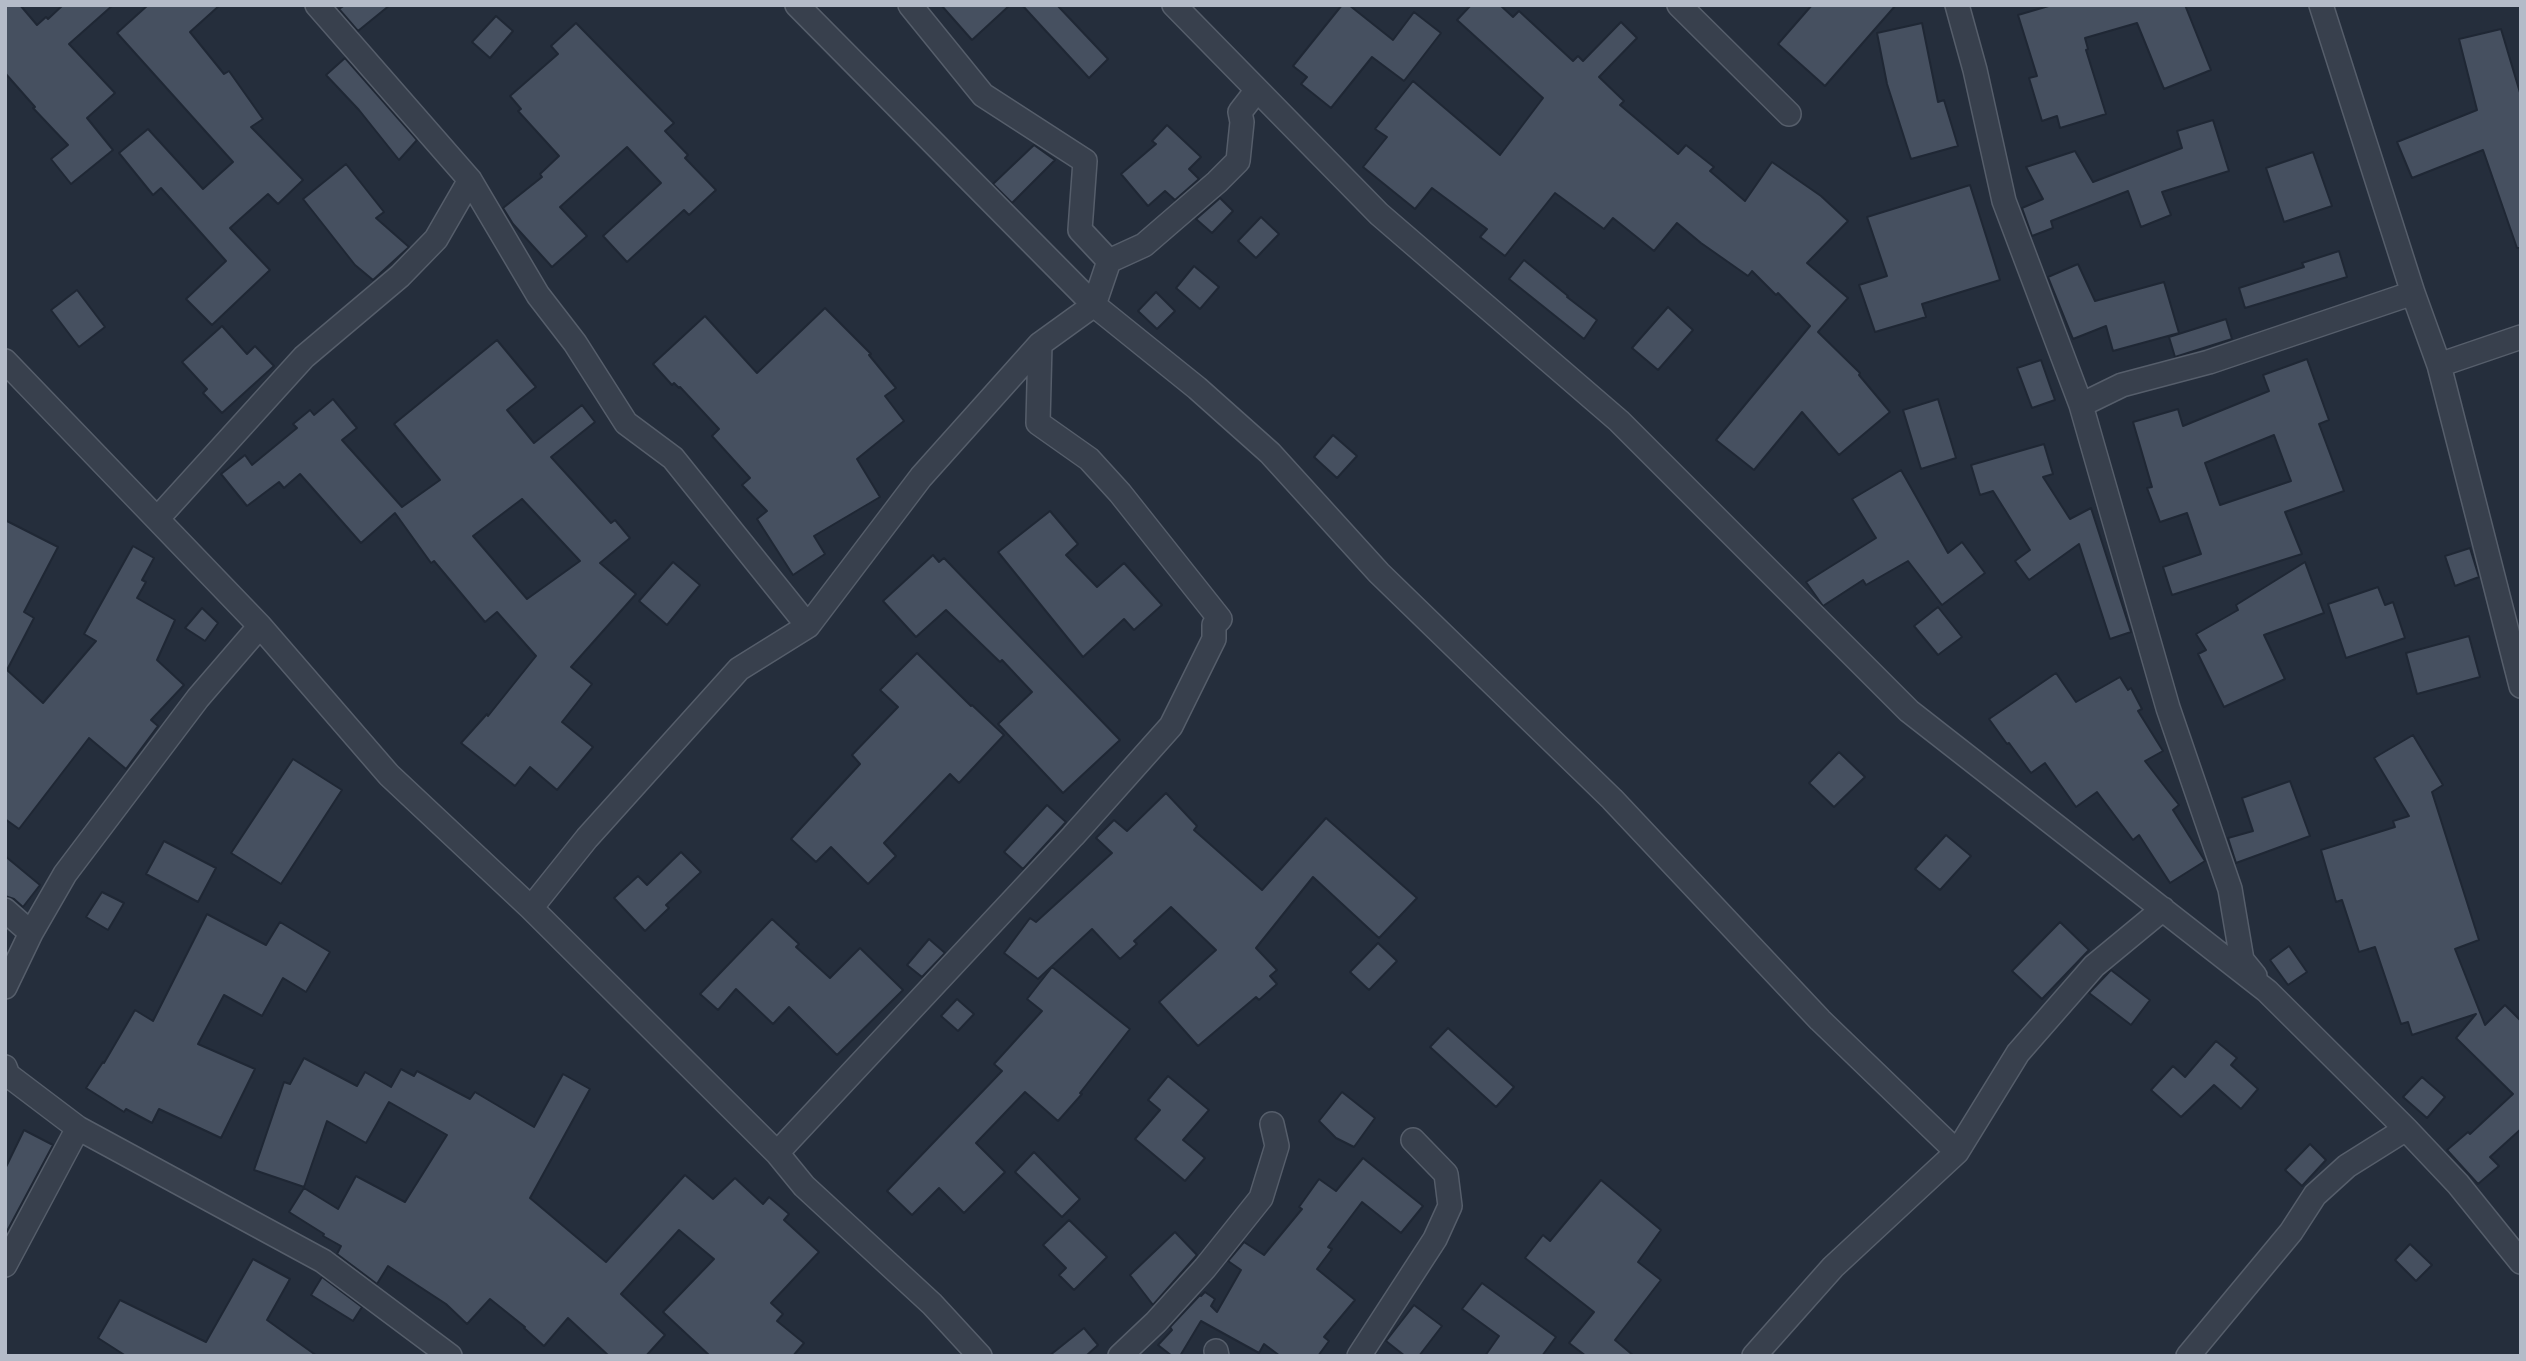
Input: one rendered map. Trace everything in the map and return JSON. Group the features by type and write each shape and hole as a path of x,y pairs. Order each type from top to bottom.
{"street":[{"path":"317,5 470,180 538,295 575,343 626,423 673,458 808,626"},
{"path":"797,5 1094,305 1197,388 1270,453 1380,573 1612,799 1820,1020 1957,1152"},
{"path":"910,5 983,95 1085,161 1080,230 1109,261"},
{"path":"1174,5 1379,214 1619,421 1909,711 2267,991"},
{"path":"1679,5 1789,114"},
{"path":"1957,5 1975,70 2004,201 2081,405 2168,708 2230,889 2242,960 2267,991 2458,1184 2521,1262"},
{"path":"2322,5 2413,293 2440,365 2521,686"},
{"path":"531,908 587,838 739,669 808,626 921,477 1040,344 1094,305 1109,261 1144,245 1238,161 1242,122 1240,112 1257,90"},
{"path":"158,518 304,357 400,276 436,239 470,180"},
{"path":"2081,405 2122,385 2209,362 2413,293"},
{"path":"2440,365 2521,337"},
{"path":"777,1153 1055,856 1171,726 1214,639 1214,625 1220,619 1120,493 1089,459 1038,423 1040,344"},
{"path":"5,361 260,626 389,775 531,908 777,1153 804,1186 932,1304 980,1356"},
{"path":"5,987 31,933 65,874 198,698 260,626"},
{"path":"5,909 31,933"},
{"path":"1755,1356 1833,1267 1957,1152 2018,1053 2094,966 2162,909"},
{"path":"5,1067 8,1074 78,1128 323,1261 450,1356"},
{"path":"1120,1356 1156,1322 1205,1268 1261,1198 1277,1146 1272,1124"},
{"path":"5,1265 78,1128"},
{"path":"2189,1356 2291,1232 2315,1195 2347,1166 2406,1129"},
{"path":"1359,1356 1435,1239 1450,1206 1446,1174 1413,1140"}],"building":[{"path":"5,5 20,5 37,25 63,5 113,5 69,44 115,93 87,118 113,150 71,184 51,159 68,145 5,73"},
{"path":"148,5 220,5 190,32 224,74 229,71 263,119 251,127 303,180 278,204 268,194 230,228 270,270 212,325 186,299 226,261 161,188 153,195 119,153 148,129 203,189 233,162 117,33"},
{"path":"345,5 390,5 358,31 339,9"},
{"path":"941,5 1010,5 972,40"},
{"path":"1022,5 1057,5 1108,59 1089,78"},
{"path":"1342,5 1349,5 1393,40 1414,12 1441,33 1404,81 1372,57 1331,108 1301,84 1307,77 1293,66"},
{"path":"1471,5 1500,5 1513,17 1519,11 1573,61 1578,56 1583,61 1621,22 1637,38 1599,77 1624,101 1620,105 1678,154 1686,145 1714,167 1710,171 1745,201 1772,162 1821,196 1848,221 1807,263 1848,298 1818,332 1860,373 1890,412 1839,455 1802,412 1754,470 1716,440 1810,326 1752,271 1748,276 1677,223 1654,251 1613,218 1604,229 1555,193 1505,256 1480,237 1487,229 1432,188 1415,209 1363,167 1387,137 1375,129 1413,81 1500,155 1543,98 1457,20"},
{"path":"1812,5 1896,5 1825,86 1778,44"},
{"path":"2052,5 2185,5 2211,70 2164,89 2137,23 2085,38 2086,50 2106,114 2060,128 2057,116 2042,121 2029,78 2037,76 2018,15"},
{"path":"496,16 513,31 490,58 472,42"},
{"path":"576,23 674,123 665,131 688,155 685,158 716,190 689,215 684,210 627,262 603,236 661,183 627,147 560,207 587,236 552,267 513,224 503,208 542,177 540,174 559,156 518,111 521,109 510,96 558,54 551,46"},
{"path":"1922,23 1938,102 1944,100 1958,146 1911,159 1887,84 1877,33"},
{"path":"2501,29 2521,96 2521,248 2517,248 2483,150 2412,178 2397,142 2477,110 2459,39"},
{"path":"345,58 417,140 399,160 359,110 326,75"},
{"path":"2213,120 2229,171 2162,192 2171,215 2141,227 2128,191 2051,221 2053,228 2032,236 2022,208 2043,199 2026,167 2075,151 2093,182 2182,148 2177,131"},
{"path":"1167,125 1201,157 1189,169 1199,179 1175,200 1165,191 1148,206 1121,174 1156,144 1152,141"},
{"path":"1034,145 1055,160 1012,203 993,184"},
{"path":"2313,152 2332,206 2284,222 2266,168"},
{"path":"346,164 384,212 376,218 409,247 373,280 355,265 303,199"},
{"path":"1970,185 2000,280 1922,304 1926,317 1875,332 1859,285 1887,276 1867,217"},
{"path":"1220,198 1233,211 1212,233 1196,219"},
{"path":"1261,217 1279,234 1256,258 1238,241"},
{"path":"2339,251 2347,277 2245,308 2239,288 2304,267 2302,263"},
{"path":"1524,260 1597,320 1584,339 1509,279"},
{"path":"2078,264 2095,301 2164,282 2179,333 2113,351 2106,326 2073,339 2048,277"},
{"path":"1194,266 1219,287 1200,309 1176,288"},
{"path":"77,290 105,327 79,347 51,310"},
{"path":"1156,292 1175,311 1157,329 1138,311"},
{"path":"1668,307 1693,330 1658,370 1632,348"},
{"path":"825,308 871,354 869,355 896,388 885,396 904,421 857,459 880,497 814,536 825,554 793,575 757,519 767,511 742,485 750,478 712,436 719,429 680,387 674,383 672,385 653,364 705,316 757,373"},
{"path":"2226,319 2232,339 2175,357 2169,337"},
{"path":"222,326 247,354 255,346 274,366 222,413 203,393 207,389 182,362"},
{"path":"497,340 536,387 507,410 534,443 582,405 595,422 551,457 611,523 615,520 630,538 600,563 636,594 571,667 592,684 562,722 593,747 557,790 530,767 515,786 461,743 487,714 488,716 536,656 497,612 485,622 434,561 431,563 395,513 361,543 300,474 284,488 279,482 247,506 221,474 245,455 252,465 297,428 293,424 310,410 314,415 333,399 357,428 342,440 402,507 440,480 394,424","holes":["522,499 580,561 527,599 473,536"]},
{"path":"2307,359 2329,420 2319,424 2344,491 2285,512 2302,554 2172,595 2163,567 2201,554 2187,513 2160,522 2147,488 2152,487 2133,422 2178,409 2183,426 2269,391 2263,375","holes":["2274,435 2291,481 2220,505 2205,463"]},
{"path":"2041,360 2055,400 2032,408 2017,368"},
{"path":"1938,399 1956,458 1921,469 1903,410"},
{"path":"1333,435 1357,456 1337,478 1314,457"},
{"path":"2044,444 2053,474 2043,477 2070,519 2091,508 2131,632 2110,639 2079,544 2029,580 2015,561 2030,550 1993,491 1980,495 1971,465"},
{"path":"1901,470 1948,553 1962,542 1985,573 1942,605 1908,561 1866,585 1863,580 1823,606 1806,582 1876,538 1852,499"},
{"path":"1050,511 1078,544 1066,555 1097,587 1124,563 1162,605 1134,630 1124,619 1083,657 998,552"},
{"path":"5,520 58,547 24,612 34,618 7,670 43,703 96,641 84,634 133,546 154,558 142,580 146,582 137,598 175,620 157,660 184,685 151,720 158,726 126,769 89,738 19,829 5,819"},
{"path":"2470,548 2479,577 2455,586 2445,556"},
{"path":"933,555 939,562 944,558 1120,740 1063,793 998,724 1032,692 1002,660 1000,662 946,610 916,637 883,601"},
{"path":"673,562 700,585 667,625 639,601"},
{"path":"2305,562 2324,613 2264,635 2285,679 2224,707 2198,654 2206,650 2196,634 2238,610 2236,605"},
{"path":"2378,587 2385,605 2393,602 2405,638 2346,658 2328,604"},
{"path":"1938,607 1962,637 1938,655 1914,626"},
{"path":"202,608 218,623 205,641 185,628"},
{"path":"2469,636 2480,677 2417,694 2406,653"},
{"path":"917,653 1004,735 959,783 950,774 884,843 896,856 868,884 831,847 816,862 791,839 860,764 852,755 898,707 880,690"},
{"path":"2056,673 2076,702 2120,677 2128,690 2131,688 2142,709 2138,711 2163,751 2145,761 2179,805 2173,810 2205,861 2170,883 2139,835 2133,840 2097,792 2076,807 2045,763 2031,773 2009,743 2007,744 1989,719"},
{"path":"2413,735 2443,785 2432,792 2479,940 2455,949 2485,1025 2505,1005 2521,1021 2521,1129 2490,1157 2499,1166 2478,1184 2447,1150 2468,1132 2470,1134 2513,1094 2456,1038 2476,1014 2412,1035 2408,1022 2401,1024 2375,947 2359,952 2342,900 2336,902 2321,850 2395,827 2393,821 2409,816 2374,758"},
{"path":"1839,752 1865,777 1834,807 1809,783"},
{"path":"293,759 342,790 281,884 231,853"},
{"path":"2290,781 2310,836 2236,863 2228,838 2253,831 2242,798"},
{"path":"1166,793 1197,826 1194,830 1262,890 1326,818 1417,898 1379,938 1313,877 1256,948 1277,970 1270,976 1277,984 1259,1000 1256,997 1198,1046 1159,1002 1216,950 1171,907 1134,941 1137,944 1120,959 1092,929 1038,979 1004,953 1030,918 1036,922 1112,853 1096,838 1114,820 1127,831"},
{"path":"1047,805 1066,822 1023,869 1004,852"},
{"path":"1946,835 1971,856 1940,890 1915,869"},
{"path":"164,841 216,868 198,902 146,874"},
{"path":"681,852 701,872 666,905 669,908 645,931 614,898 638,876 647,885"},
{"path":"5,856 40,885 23,907 14,899 5,896"},
{"path":"102,892 124,903 108,930 86,917"},
{"path":"207,914 266,945 280,922 330,952 306,992 283,978 262,1016 224,995 198,1044 255,1069 221,1138 159,1109 152,1123 126,1109 124,1112 86,1088 135,1010 153,1021"},
{"path":"772,919 799,944 796,947 830,978 860,948 903,990 837,1055 789,1007 773,1024 736,989 718,1010 700,994"},
{"path":"2060,922 2089,950 2042,999 2012,971"},
{"path":"929,939 945,953 922,977 907,965"},
{"path":"1378,943 1397,961 1369,990 1350,972"},
{"path":"2289,946 2307,972 2288,985 2270,960"},
{"path":"1052,967 1130,1029 1080,1093 1082,1094 1058,1121 1025,1092 976,1143 1005,1172 964,1213 939,1188 912,1215 887,1191 1002,1071 994,1064 1042,1011 1027,999"},
{"path":"2111,970 2150,1000 2131,1025 2089,993"},
{"path":"957,999 974,1014 958,1031 941,1016"},
{"path":"1448,1028 1514,1087 1496,1107 1430,1047"},
{"path":"2216,1041 2237,1058 2231,1065 2258,1089 2241,1109 2214,1085 2181,1117 2151,1090 2173,1066 2185,1077"},
{"path":"304,1058 357,1086 365,1072 391,1087 401,1069 414,1076 417,1071 470,1099 475,1092 534,1127 563,1074 590,1089 530,1198 606,1262 685,1175 713,1199 735,1178 763,1204 769,1197 789,1214 784,1220 819,1252 771,1303 783,1314 777,1321 804,1343 793,1356 710,1356 663,1312 714,1259 679,1230 621,1294 665,1335 646,1356 609,1356 568,1318 544,1346 490,1299 467,1324 446,1304 388,1266 377,1284 337,1254 341,1246 289,1212 304,1188 338,1209 356,1176 405,1202 447,1135 389,1102 366,1143 327,1121 304,1187 254,1170 284,1082 290,1084"},
{"path":"1168,1076 1209,1110 1183,1140 1205,1158 1185,1181 1135,1139 1160,1110 1148,1100"},
{"path":"2422,1077 2445,1097 2427,1118 2403,1097"},
{"path":"1342,1092 1375,1118 1354,1147 1336,1138 1319,1121"},
{"path":"24,1130 53,1145 5,1235 5,1169"},
{"path":"2310,1144 2326,1160 2302,1186 2285,1170"},
{"path":"1034,1152 1080,1199 1062,1217 1015,1172"},
{"path":"1363,1158 1423,1206 1401,1233 1362,1202 1328,1247 1332,1249 1317,1269 1355,1300 1324,1337 1329,1341 1318,1356 1280,1356 1264,1344 1259,1353 1201,1321 1180,1356 1172,1356 1158,1345 1172,1330 1170,1327 1205,1292 1215,1299 1211,1306 1217,1312 1241,1270 1228,1261 1244,1242 1264,1255 1302,1209 1299,1207 1319,1179 1336,1191"},
{"path":"1601,1180 1661,1230 1638,1262 1661,1280 1615,1340 1634,1356 1586,1356 1569,1343 1594,1312 1525,1258 1543,1235 1550,1241"},
{"path":"1069,1220 1107,1257 1074,1290 1059,1275 1066,1268 1043,1245"},
{"path":"1175,1232 1197,1255 1153,1305 1130,1275"},
{"path":"2410,1244 2432,1265 2416,1281 2395,1260"},
{"path":"253,1259 290,1279 267,1320 317,1356 126,1356 98,1338 120,1300 206,1342"},
{"path":"322,1277 362,1307 353,1321 311,1295"},
{"path":"1482,1283 1556,1337 1542,1356 1485,1356 1499,1336 1462,1309"},
{"path":"1414,1305 1442,1326 1419,1356 1405,1356 1386,1341"},
{"path":"1084,1328 1098,1345 1086,1356 1049,1356"}]}
